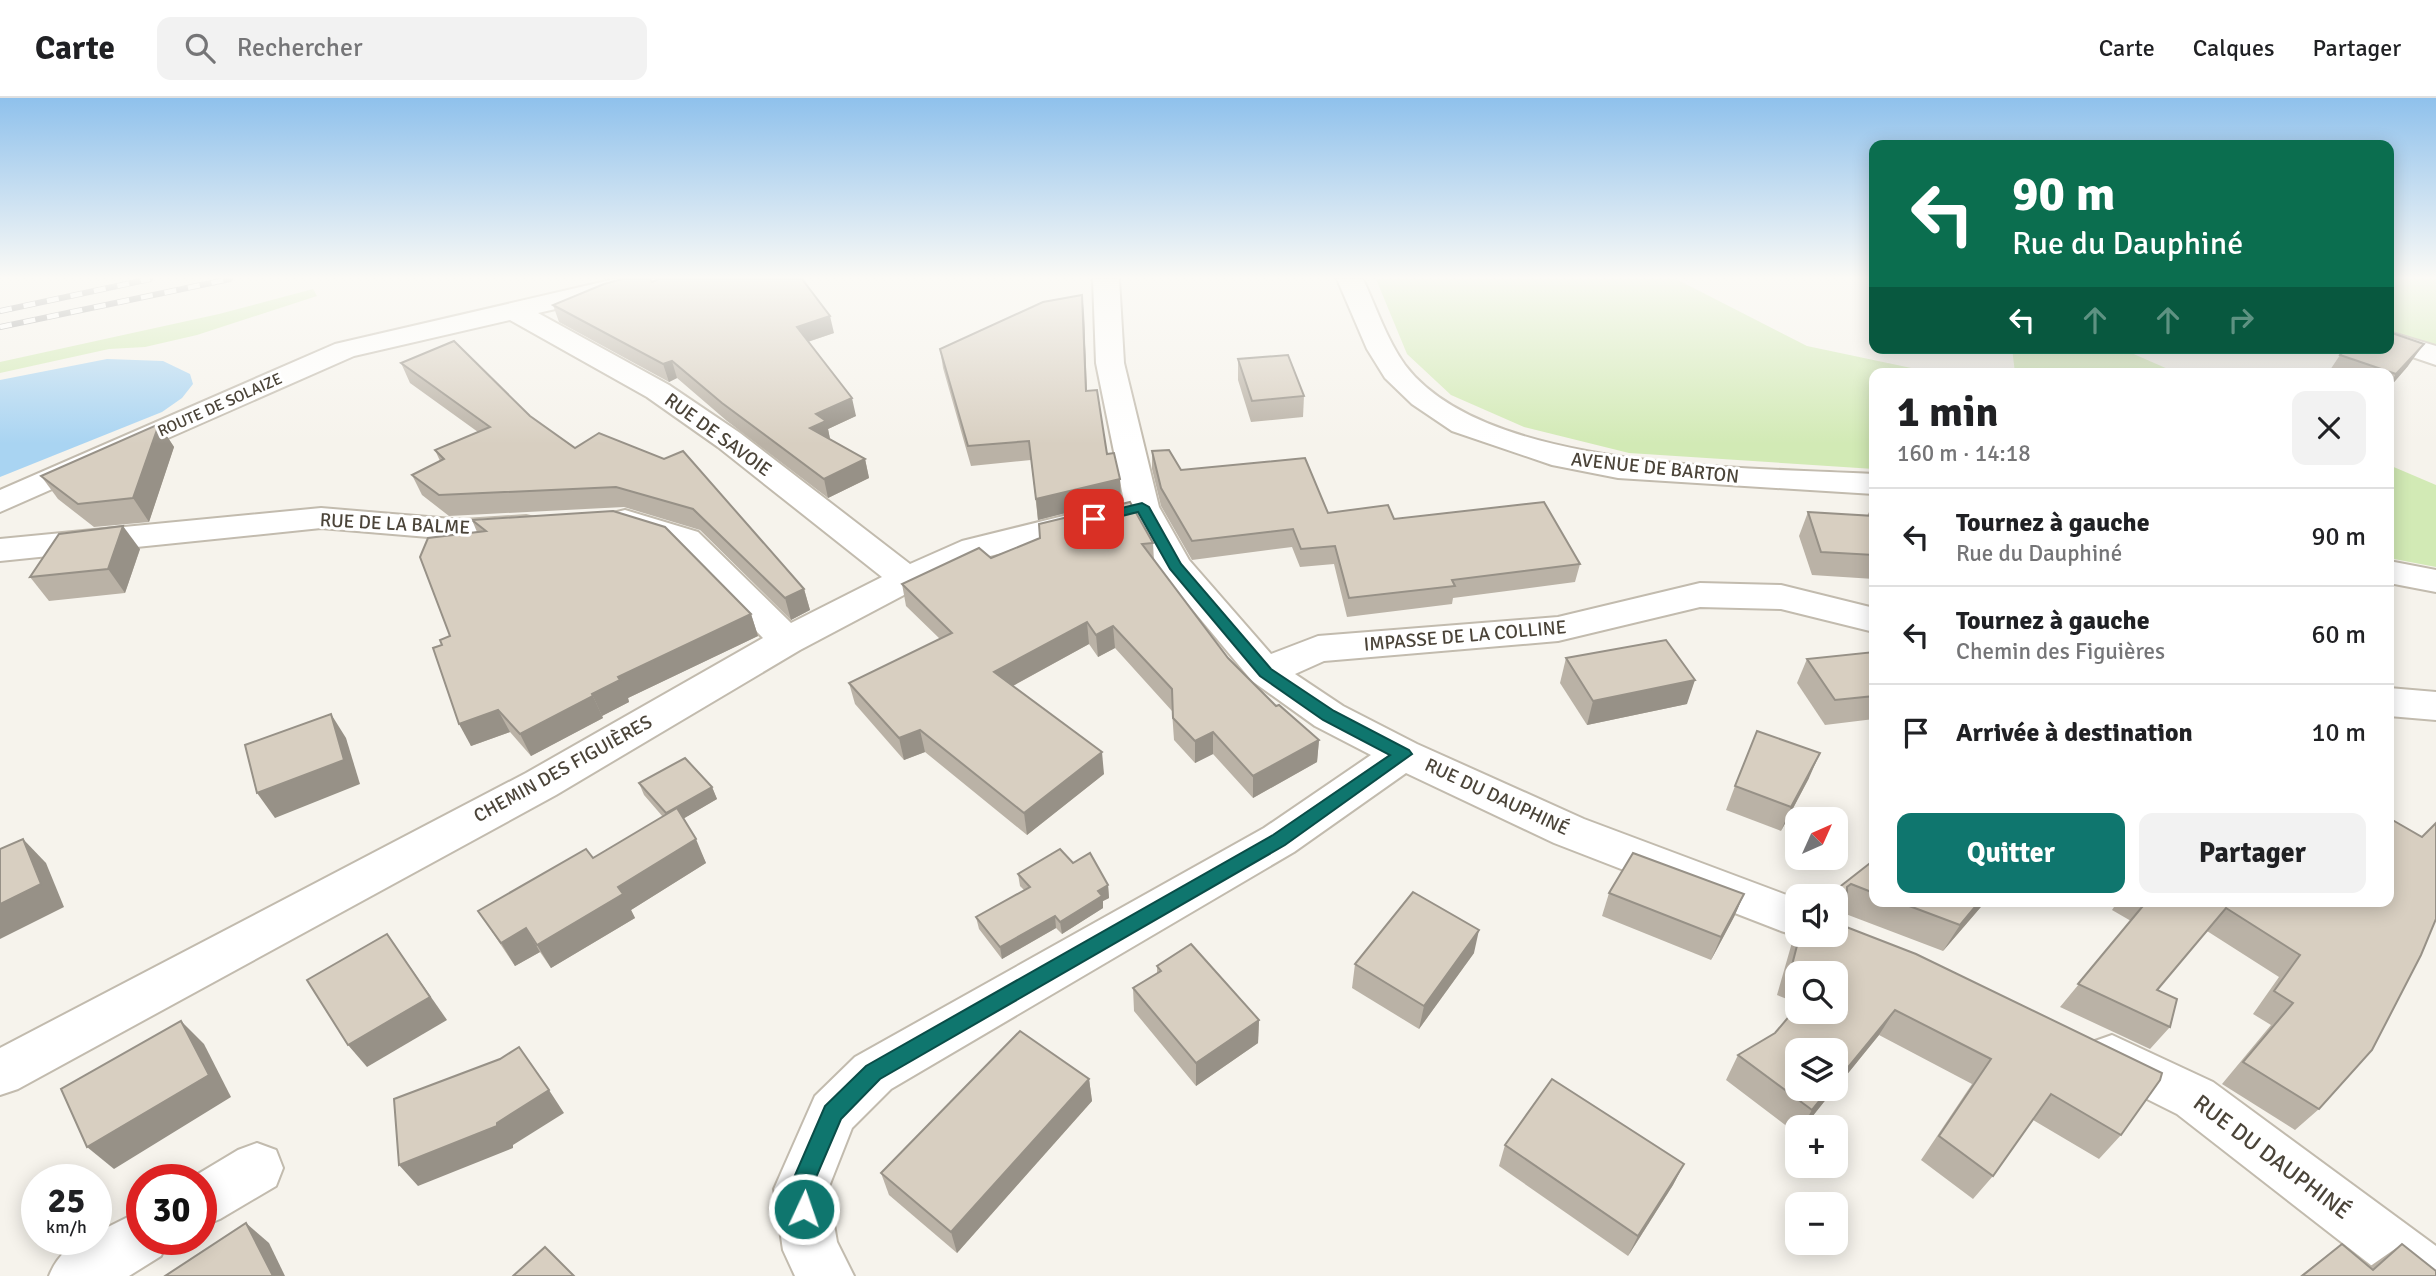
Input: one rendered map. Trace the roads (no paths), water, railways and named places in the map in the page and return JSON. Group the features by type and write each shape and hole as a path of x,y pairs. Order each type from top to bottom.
{"street":[{"name":"ROUTE DE SOLAIZE","path":"0,502 345,350 414,334"},
{"name":"RUE DE SAVOIE","path":"555,334 658,391 729,440 907,579"},
{"name":"RUE DU DAUPHINÉ","path":"1109,334 1110,363 1142,507 1175,566 1265,672 1328,716 1403,754 1569,831 1785,913"},
{"name":"AVENUE DE BARTON","path":"1374,334 1395,372 1423,398 1464,424 1563,458 1618,468 1869,484"},
{"path":"2394,342 2436,356"},
{"name":"CHEMIN DES FIGUIÈRES","path":"0,1073 541,784 787,642 907,579 974,549 1142,507"},
{"name":"RUE DE LA BALME","path":"0,550 321,518 464,530 557,524"},
{"path":"596,521 623,520 686,540 787,642"},
{"path":"2394,573 2436,581"},
{"name":"IMPASSE DE LA COLLINE","path":"1265,672 1318,649 1558,629 1700,595 1781,597 1869,619"},
{"path":"2394,702 2436,706"},
{"path":"826,1276 811,1250 800,1189 833,1112 873,1073 1279,840 1403,754"},
{"name":"RUE DU DAUPHINÉ","path":"2074,1039 2195,1098 2430,1276"},
{"path":"217,1192 257,1168"},
{"path":"77,1276 126,1247"}],"water":[{"path":"107,359 163,361 190,374 193,384 182,398 162,412 0,477 0,380"}]}
